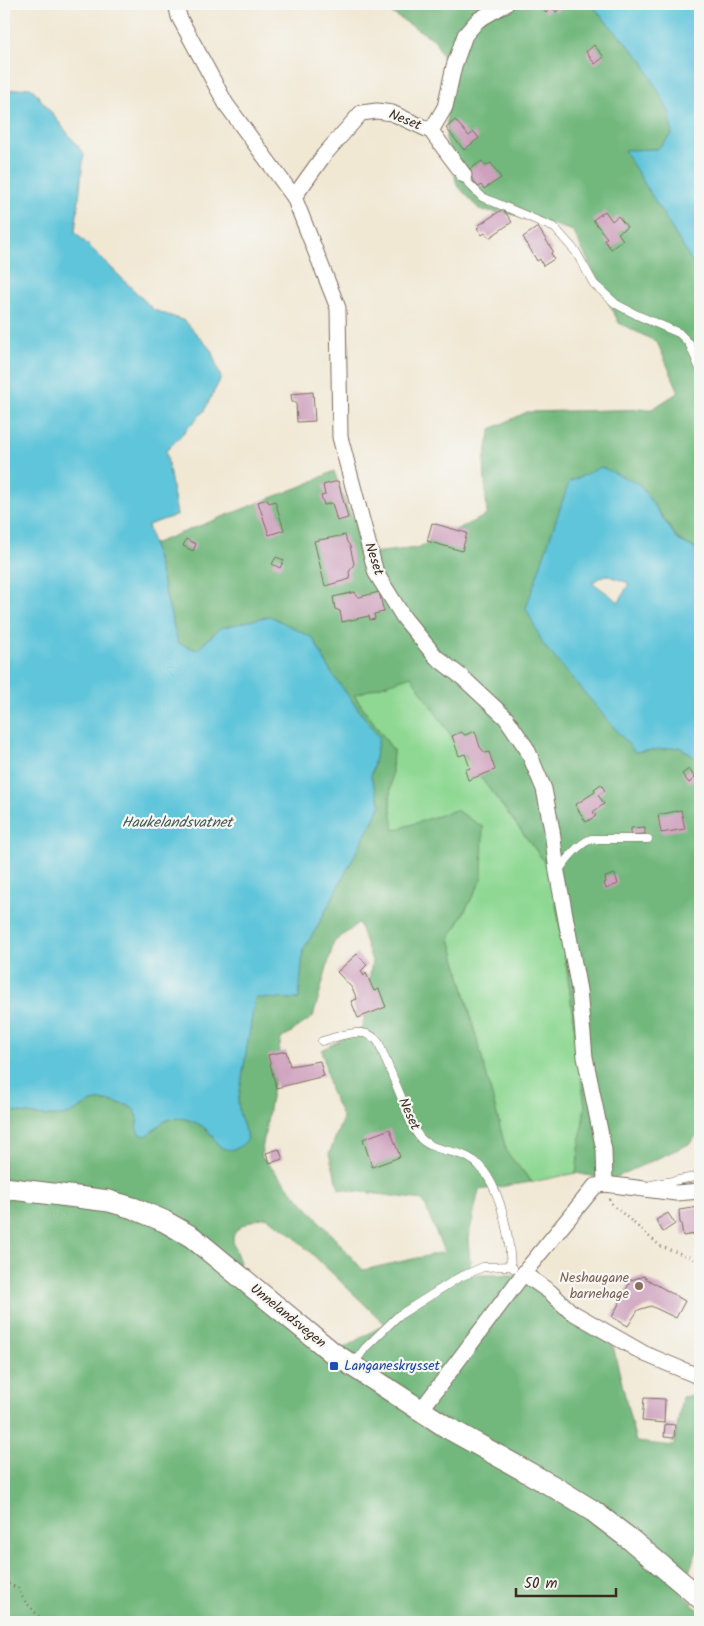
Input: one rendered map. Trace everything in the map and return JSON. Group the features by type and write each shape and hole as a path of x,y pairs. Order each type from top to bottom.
{"main road":[{"name":"Unnelandsvegen","path":"4,1188 109,1201 133,1208 164,1221 192,1237 333,1352 448,1428 556,1488 592,1511 631,1540 700,1598"}],"street":[{"name":"Neset","path":"176,4 179,16 226,104 294,197 338,308 340,437 376,573 404,618 436,658 463,678 506,718 527,749 544,789 552,830 557,872 580,990 585,1057 604,1150 602,1184"},
{"name":"Neset","path":"294,197 324,155 361,113 377,110 392,113 431,131 445,107 454,66 465,35 478,20 506,4"},
{"path":"431,131 464,175"},
{"path":"420,1410 524,1274 595,1186 602,1184 676,1193 700,1191"},
{"path":"524,1274 550,1292 570,1311 645,1354 700,1377"}],"lane":[{"path":"464,175 469,184 482,197 555,228 576,252 594,284 616,304 679,333 689,343 700,369"},
{"path":"557,872 584,842 592,839 648,839"},
{"name":"Neset","path":"322,1041 350,1033 365,1032 374,1036 379,1043 419,1137 437,1148 465,1155 480,1166 492,1184 504,1215 511,1266"},
{"path":"634,1188 700,1176"},
{"path":"353,1365 365,1348 398,1316 458,1278 483,1267 511,1266 524,1274"}],"path":[{"path":"602,1184 613,1205 656,1243 668,1250 690,1257 700,1264"},
{"path":"4,1582 18,1588 24,1600 44,1622"}],"green space":[{"path":"377,4 592,4 642,60 671,114 672,135 657,149 625,150 700,275 700,551 679,540 639,484 526,608 635,752 680,747 700,761 700,1132 689,1144 610,1180 576,1173 585,1106 564,948 550,869 466,758 411,676 354,695 393,750 390,800 394,830 456,810 483,827 482,879 450,938 507,1153 532,1182 479,1190 468,1239 471,1275 528,1275 613,1346 636,1442 674,1446 682,1397 700,1394 700,1527 698,1548 681,1593 700,1611 700,1622 4,1622 4,1109 32,1115 61,1116 92,1102 106,1101 123,1104 132,1108 137,1115 136,1127 153,1132 167,1120 179,1118 192,1121 203,1127 212,1135 220,1147 248,1139 240,1116 238,1103 255,997 299,999 303,950 316,929 381,805 371,777 379,737 332,674 313,638 220,628 197,650 178,643 153,544 307,484 334,471 347,507 372,553 417,548 487,515 484,462 491,429 527,412 652,409 679,392 657,342 619,323 573,231 525,216 480,210 457,185 446,138 449,71 435,40","holes":["359,923 372,961 363,1027 322,1050 330,1090 343,1118 329,1154 339,1189 423,1200 444,1252 363,1270 261,1156 281,1039 313,1017 334,942","266,1217 287,1230 385,1324 330,1356 237,1267 240,1263 233,1242 234,1234 246,1224"]},
{"path":"411,676 466,758 550,869 564,948 585,1106 576,1173 532,1182 507,1153 450,938 482,879 456,810 393,831 390,800 393,750 354,695"}],"water":[{"path":"592,4 700,4 700,275 624,150 657,149 672,135 670,114 642,60"},
{"name":"Haukelandsvatnet","path":"31,87 84,154 75,232 154,310 185,321 211,350 221,378 204,411 166,451 177,515 148,525 178,643 197,650 220,628 270,616 313,638 332,674 379,737 371,777 381,805 316,929 303,950 299,999 255,998 238,1103 240,1116 248,1139 240,1146 228,1150 219,1146 211,1134 202,1126 181,1118 167,1120 146,1136 139,1134 136,1127 137,1115 135,1111 128,1106 118,1103 92,1102 71,1114 61,1116 32,1115 4,1109 4,91"},
{"path":"601,467 639,484 678,540 700,551 700,761 680,747 635,752 543,644 526,608 569,482","holes":["606,575 629,583 619,602 592,582"]}],"building":[{"path":"538,4 562,4 563,6 556,12 552,7 546,13"},
{"path":"594,45 604,57 595,64 586,52"},
{"path":"455,120 469,136 474,132 479,138 464,150 446,128"},
{"path":"482,161 485,166 491,163 501,178 484,189 481,185 478,187 467,171"},
{"path":"503,209 512,222 489,238 485,233 482,235 477,228 479,225"},
{"path":"605,211 612,221 618,216 627,227 618,233 623,240 611,249 604,240 607,238 593,220"},
{"path":"538,227 553,251 551,253 554,259 543,266 540,259 537,261 523,237"},
{"path":"313,392 315,421 297,422 296,402 292,402 291,394"},
{"path":"338,481 348,518 337,521 332,503 324,505 321,496 325,495 323,485"},
{"path":"267,499 269,503 275,501 284,530 269,535 258,502"},
{"path":"432,523 467,533 462,551 427,541"},
{"path":"345,535 350,546 354,564 349,572 350,579 325,586 314,541"},
{"path":"186,539 196,544 193,551 183,546"},
{"path":"276,557 284,560 280,568 272,564"},
{"path":"355,592 359,597 379,592 384,612 374,614 375,619 370,620 369,616 342,622 340,611 335,609 333,597"},
{"path":"475,731 480,747 485,753 489,752 495,770 468,780 465,770 470,768 465,754 459,756 452,736 461,732 465,735"},
{"path":"689,769 695,778 689,783 682,774"},
{"path":"601,784 605,791 598,795 604,804 593,812 596,816 586,822 575,805 595,792 594,789"},
{"path":"681,810 685,829 661,833 658,815"},
{"path":"645,827 645,834 631,835 631,828"},
{"path":"615,874 618,884 606,889 605,877"},
{"path":"357,954 367,965 361,971 364,976 366,973 374,991 379,989 386,1007 358,1018 351,1001 357,999 352,988 337,972"},
{"path":"286,1051 290,1066 320,1061 324,1076 276,1088 268,1055"},
{"path":"390,1129 400,1157 372,1167 363,1139"},
{"path":"279,1149 283,1159 270,1163 266,1153"},
{"path":"699,1207 700,1233 683,1236 679,1210"},
{"path":"668,1213 675,1224 663,1232 656,1220"},
{"path":"644,1276 685,1301 676,1318 651,1306 638,1310 628,1326 612,1317 629,1284 628,1281"},
{"path":"644,1398 665,1399 664,1423 642,1421"},
{"path":"665,1424 675,1425 674,1438 664,1437"}],"place":[{"name":"Neshaugane barnehage","path":"639,1286"},
{"name":"Langaneskrysset","path":"334,1366"}]}
